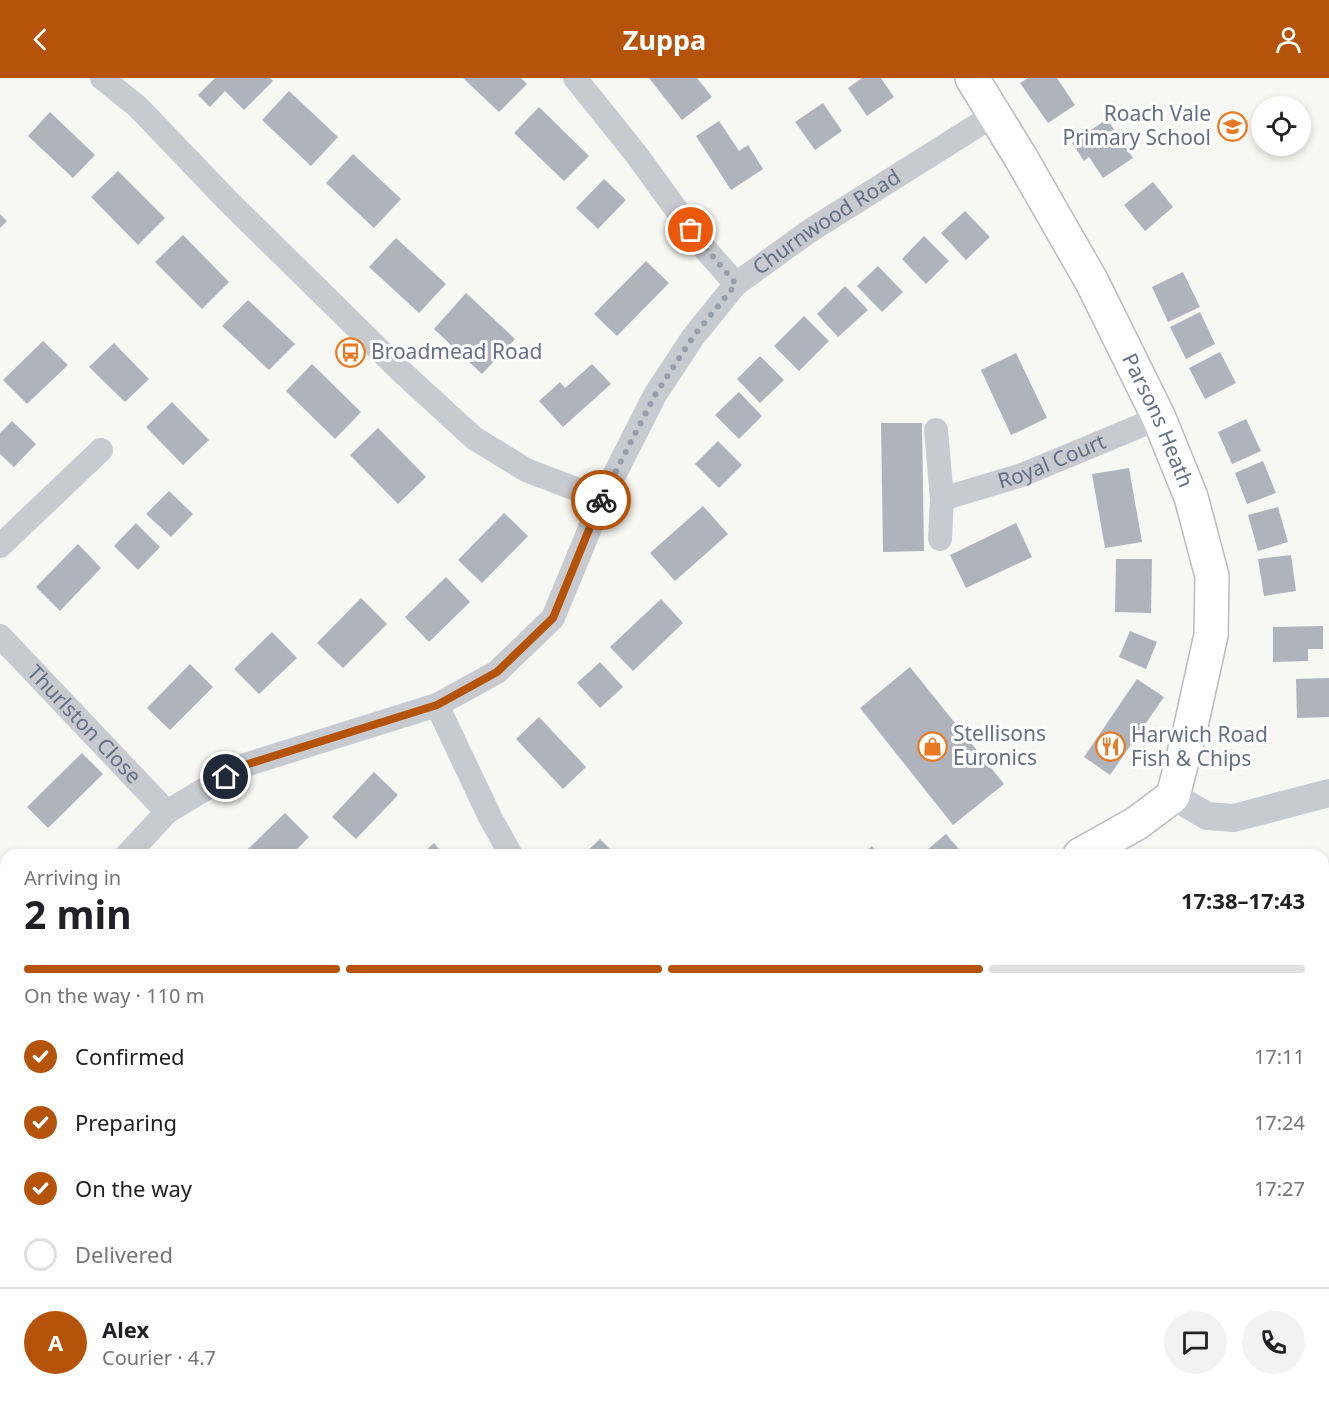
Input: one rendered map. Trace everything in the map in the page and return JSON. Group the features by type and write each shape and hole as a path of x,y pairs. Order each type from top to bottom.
{"main road":[{"name":"Parsons Heath","path":"972,78 1092,282 1158,418 1191,497 1212,576 1211,635 1191,730 1173,796"},
{"path":"1091,849 1137,823 1173,796"}],"street":[{"path":"102,78 138,107 228,201 404,374 474,438 526,470 602,499"},
{"path":"575,78 636,154 705,249 736,284"},
{"name":"Churnwood Road","path":"133,849 167,812 245,765 437,705 497,672 553,618 602,499 655,395 693,337 736,284 811,230 994,115"},
{"name":"Royal Court","path":"942,499 1022,475 1158,418"},
{"path":"936,430 942,499 940,539"},
{"path":"0,546 101,450"},
{"name":"Thurlston Close","path":"0,636 167,812"},
{"path":"437,705 508,849"},
{"path":"1173,796 1208,816 1234,818 1329,793"}],"building":[{"path":"215,78 270,78 273,81 244,110 225,91 210,107 198,95"},
{"path":"463,78 521,78 527,84 499,112"},
{"path":"649,78 697,78 712,97 682,120"},
{"path":"862,78 881,78 894,97 867,116 848,88"},
{"path":"1028,78 1057,78 1075,105 1048,123 1020,83"},
{"path":"289,91 338,137 311,166 262,120"},
{"path":"823,103 842,131 815,150 795,122"},
{"path":"539,107 589,156 564,181 514,133"},
{"path":"50,112 95,155 73,178 28,136"},
{"path":"1107,119 1133,158 1103,178 1089,157 1084,161 1072,143"},
{"path":"719,121 739,151 748,145 763,169 731,190 696,136"},
{"path":"353,154 401,199 374,228 326,183"},
{"path":"118,171 165,218 138,245 91,197"},
{"path":"604,179 626,200 598,229 576,208"},
{"path":"1153,182 1173,207 1145,231 1124,205"},
{"path":"965,211 990,237 966,260 941,233"},
{"path":"0,214 7,221 0,228"},
{"path":"183,235 229,282 202,309 155,262"},
{"path":"924,236 949,261 926,284 902,259"},
{"path":"396,238 446,284 419,313 369,267"},
{"path":"646,261 669,283 617,336 594,314"},
{"path":"878,266 903,292 882,312 857,286"},
{"path":"1183,272 1200,307 1168,322 1152,287"},
{"path":"845,286 868,310 838,337 817,314"},
{"path":"466,293 515,339 482,374 434,329"},
{"path":"248,300 295,344 269,370 222,326"},
{"path":"1200,312 1215,344 1186,359 1170,327"},
{"path":"804,316 829,341 799,371 774,346"},
{"path":"43,341 68,365 27,404 3,380"},
{"path":"114,343 149,379 125,402 89,367"},
{"path":"1220,352 1236,383 1205,399 1189,368"},
{"path":"1016,353 1047,418 1011,435 981,370"},
{"path":"760,356 784,380 760,403 737,379"},
{"path":"312,364 361,412 335,439 286,391"},
{"path":"592,364 611,384 563,427 539,401 560,382 565,388"},
{"path":"739,392 762,416 739,439 715,415"},
{"path":"172,402 209,440 183,465 146,427"},
{"path":"1246,419 1261,451 1232,464 1218,432"},
{"path":"12,421 36,444 14,467 0,454 0,433"},
{"path":"881,423 922,423 924,551 883,552"},
{"path":"378,428 426,477 398,504 350,455"},
{"path":"718,441 742,465 719,488 695,464"},
{"path":"1263,461 1276,493 1247,504 1235,473"},
{"path":"1129,468 1142,542 1105,548 1092,474"},
{"path":"169,491 193,514 171,537 146,514"},
{"path":"703,506 728,534 675,581 650,553"},
{"path":"1278,507 1288,542 1258,551 1248,515"},
{"path":"504,513 528,536 482,583 458,560"},
{"path":"136,523 160,547 138,570 114,546"},
{"path":"1016,523 1032,557 966,588 950,555"},
{"path":"78,544 101,568 60,611 36,587"},
{"path":"1291,555 1296,591 1264,596 1258,559"},
{"path":"1116,559 1152,559 1151,613 1115,612"},
{"path":"446,577 470,602 429,642 405,617"},
{"path":"361,598 387,624 343,668 317,643"},
{"path":"661,599 683,623 633,671 610,647"},
{"path":"1323,626 1323,649 1308,649 1308,661 1273,662 1273,627"},
{"path":"1130,631 1157,642 1146,669 1119,657"},
{"path":"272,632 297,658 259,694 234,669"},
{"path":"600,662 623,687 600,708 577,683"},
{"path":"190,664 213,687 170,730 147,708"},
{"name":"Stellisons Euronics","path":"910,667 1004,784 953,825 860,708"},
{"path":"1329,678 1329,717 1297,718 1296,679"},
{"path":"1137,679 1164,697 1110,775 1084,757"},
{"path":"539,717 586,767 563,789 516,739"},
{"path":"82,753 103,774 48,828 27,807"},
{"path":"374,772 398,795 356,839 332,817"},
{"path":"285,813 309,837 297,849 248,849"},
{"path":"946,834 959,849 928,849"},
{"path":"600,839 610,849 589,849"},
{"path":"434,843 439,849 428,849"}],"way so far":[{"path":"601,500 655,395 693,337 736,284 691,230"}],"place":[{"name":"Roach Vale Primary School","path":"1232,126"},
{"name":"Broadmead Road","path":"350,352"},
{"name":"Stellisons Euronics","path":"932,746"},
{"name":"Harwich Road Fish & Chips","path":"1110,747"}],"route":[{"path":"226,777 245,765 437,705 497,672 553,618 601,500"}]}
